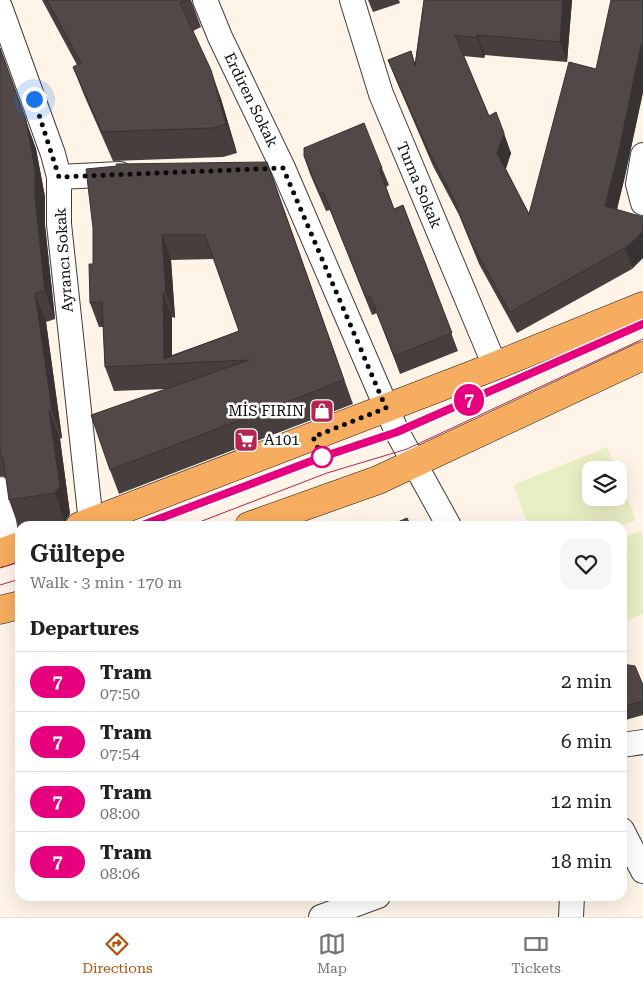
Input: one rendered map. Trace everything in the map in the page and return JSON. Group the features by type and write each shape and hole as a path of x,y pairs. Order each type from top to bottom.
{"main road":[{"path":"94,521 495,366 643,306"},
{"path":"263,521 378,480 643,356"},
{"path":"0,610 15,606"}],"street":[{"name":"Erdiren Sokak","path":"205,0 274,168 386,408 446,521"},
{"name":"Turna Sokak","path":"352,0 381,94 495,366"},
{"name":"Ayrancı Sokak","path":"0,7 7,46 53,154 59,177 59,224 86,521"},
{"path":"643,155 638,184 643,203"},
{"path":"59,177 137,174"},
{"path":"0,489 9,550"},
{"path":"627,744 643,742"},
{"path":"627,840 643,870"},
{"path":"321,917 364,901"},
{"path":"571,917 572,901"}],"green space":[{"path":"607,447 612,461 582,461 582,506 627,506 627,497 636,520 627,523 627,521 527,521 513,485"},
{"path":"640,531 643,538 643,614 627,620 627,536"}],"building":[{"path":"47,0 187,0 180,3 211,70 226,124 213,128 102,132 73,67 81,63"},
{"path":"424,0 563,0 560,42 477,35 477,38 455,35 489,116 496,112 504,133 497,153 529,214 569,62 596,69 611,0 643,0 643,46 641,45 618,155 605,206 643,217 643,231 625,248 510,312 472,244 458,207 426,146 388,60 411,51 415,66"},
{"path":"0,48 26,120 35,169 35,197 45,291 35,293 52,410 49,411 60,486 55,493 9,500 3,458 0,454"},
{"path":"364,123 382,168 379,169 394,209 403,205 452,333 394,356 370,296 366,298 323,192 320,194 304,156 304,148"},
{"path":"267,162 344,380 110,470 91,415 249,360 105,367 102,302 90,303 89,264 93,264 93,228 86,169 117,166 116,164","holes":["162,235 205,235 239,331 164,359 163,293 166,293"]},
{"path":"627,665 635,666 643,685 643,701 627,706"}],"tram line":[{"path":"153,521 322,457 397,432 643,324"},
{"name":"7","path":"154,521 322,457 397,432 643,324"},
{"path":"202,521 327,473 407,449 643,339"},
{"path":"0,568 15,564"},
{"path":"0,585 15,580"}],"place":[{"name":"MİS FIRIN","path":"322,411"},
{"name":"A101","path":"246,440"}],"route":[{"path":"34,99 59,177 283,168 338,292 386,408 313,437 322,457"}]}
